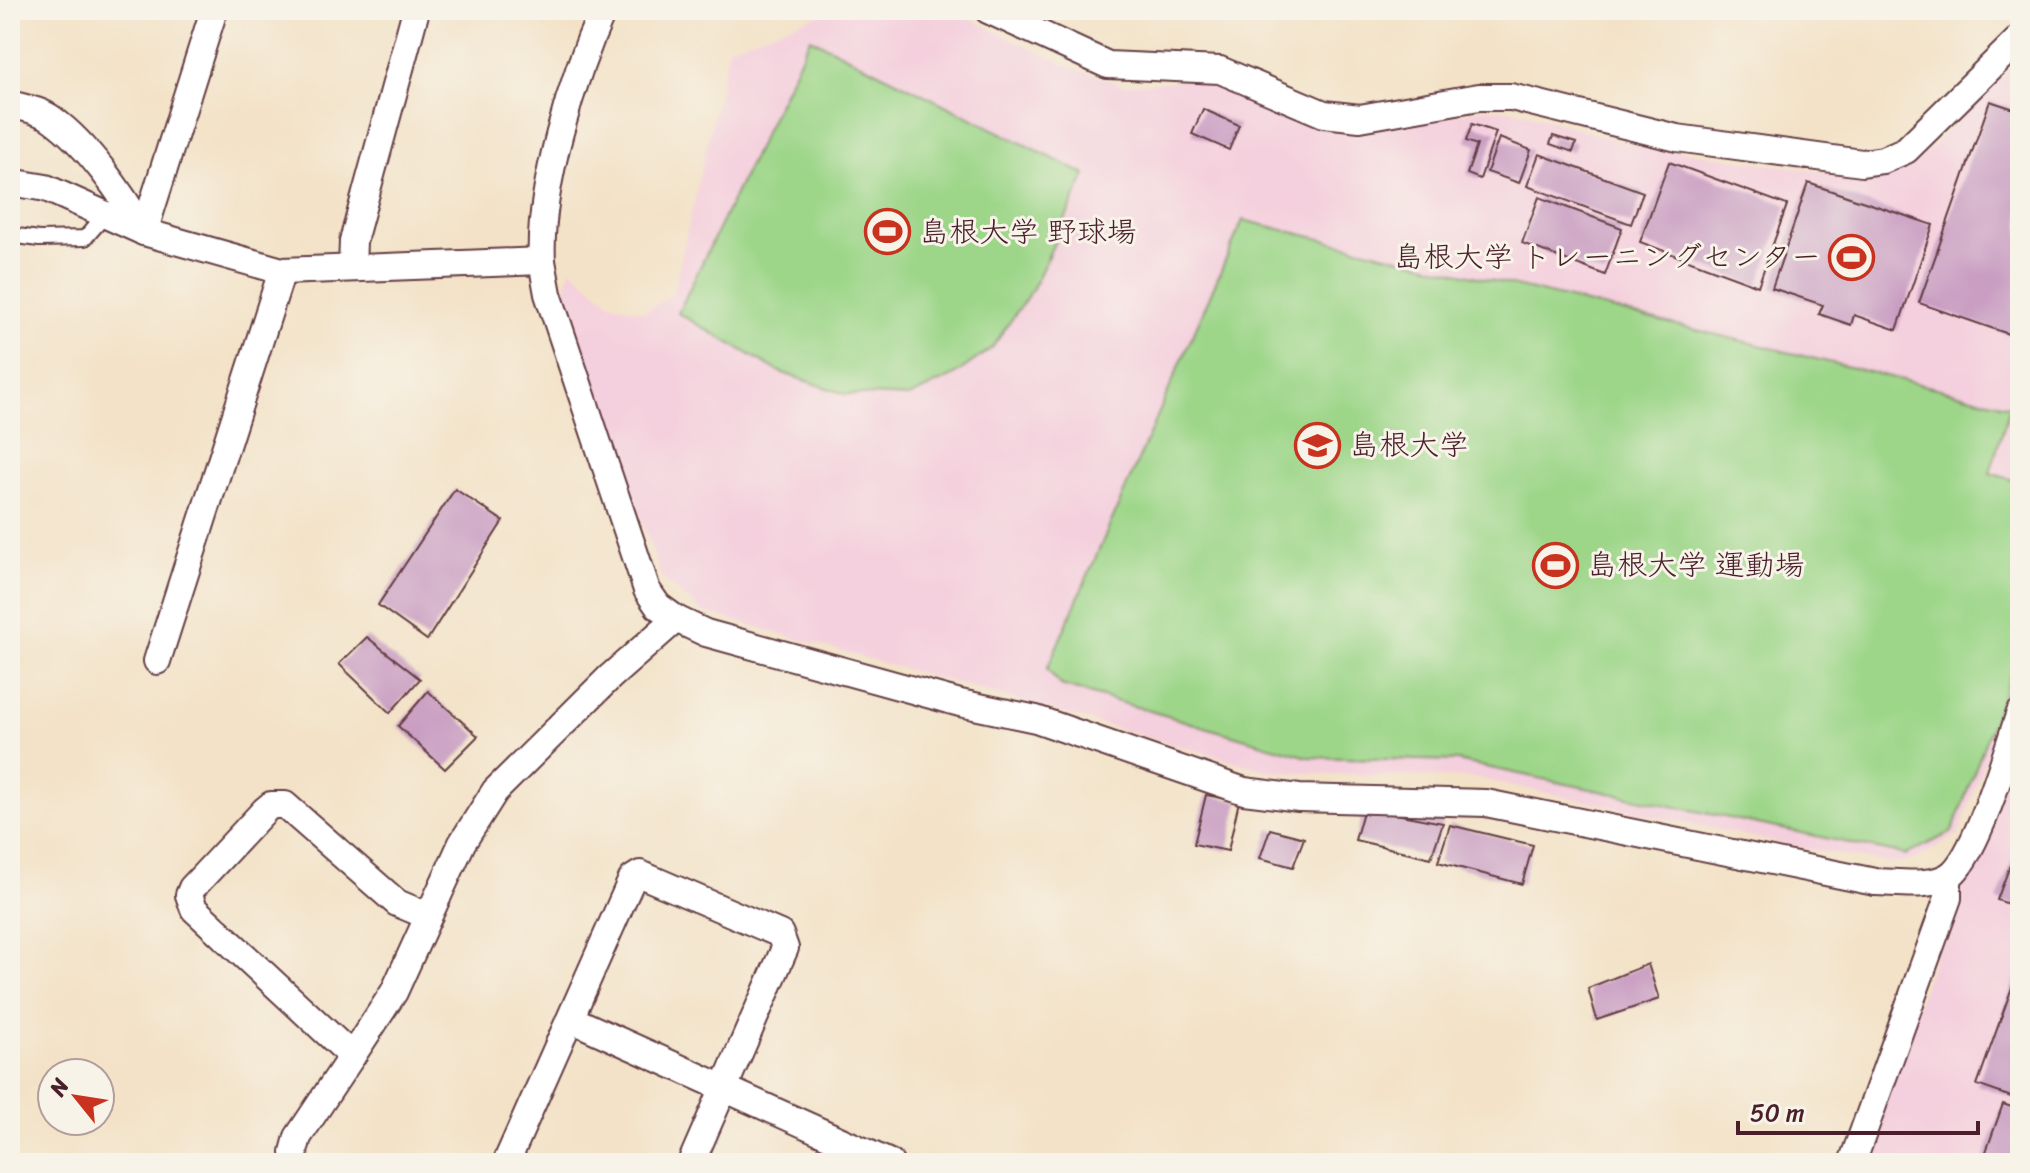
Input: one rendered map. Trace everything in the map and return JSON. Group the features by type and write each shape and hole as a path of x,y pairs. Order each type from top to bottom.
{"street":[{"path":"144,232 214,10"},
{"path":"352,268 353,241 416,10"},
{"path":"603,10 585,55 548,190 541,233 542,261 548,294 647,590 658,606 676,619 706,633 960,703 1036,719 1244,791 1299,798 1486,803 1875,882 1920,882 1948,877 1969,854 2020,713"},
{"path":"988,10 1108,65 1220,70 1324,114 1360,118 1479,97 1511,97 1677,138 1862,163 1883,160 1914,143 2020,38"},
{"path":"10,104 41,113 59,125 120,191 144,232"},
{"path":"10,182 46,188 144,232 282,271 312,273 352,268 542,261"},
{"path":"157,661 282,271"},
{"path":"295,1163 298,1137 394,992 462,843 495,791 610,677 656,640 676,619"},
{"path":"352,1056 194,909 189,895 192,888 265,810 271,805 285,805 397,903 428,916"},
{"path":"506,1163 632,879 640,874 675,886 785,940 785,948 691,1163"},
{"path":"1852,1163 1948,898 1948,877"},
{"path":"571,1019 890,1163"}],"lane":[{"path":"10,235 39,239 85,238 105,215"}],"shaded area":[{"name":"島根大学","path":"833,10 953,10 1063,64 1123,85 1189,80 1225,88 1317,126 1357,133 1488,108 1514,110 1625,143 1872,179 1914,164 2020,59 2020,667 1958,835 1914,860 1891,863 1803,848 1477,778 1272,772 702,612 661,577 564,290 571,269 610,303 644,312 673,294 729,47"},
{"path":"2020,728 2020,1163 1861,1163 1953,904"}],"green space":[{"name":"島根大学 野球場","path":"810,38 1086,175 1033,288 992,348 953,376 909,397 845,394 780,372 678,313"},
{"name":"島根大学 運動場","path":"1243,220 2010,406 1990,473 2020,482 2020,648 1952,832 1906,855 1457,761 1308,757 1061,685 1047,669"}],"building":[{"path":"1990,101 2020,111 2020,338 1919,303"},
{"path":"1203,109 1239,125 1229,150 1192,134"},
{"path":"1472,124 1496,132 1480,179 1467,174 1477,145 1466,141"},
{"path":"1553,136 1576,143 1573,152 1550,144"},
{"path":"1499,138 1531,150 1519,183 1487,172"},
{"path":"1539,154 1643,192 1631,224 1527,186"},
{"path":"1669,162 1787,205 1758,286 1640,242"},
{"name":"島根大学 トレーニングセンター","path":"1808,183 1933,225 1897,330 1854,315 1851,325 1819,314 1823,305 1772,288"},
{"path":"1539,197 1622,228 1605,275 1522,243"},
{"path":"455,489 503,521 427,640 378,605"},
{"path":"367,637 420,679 390,713 339,664"},
{"path":"428,691 478,736 445,769 398,726"},
{"path":"1206,795 1239,801 1228,851 1194,844"},
{"path":"1364,808 1443,823 1431,858 1355,840"},
{"path":"1450,825 1533,845 1522,884 1438,862"},
{"path":"1270,829 1304,838 1293,867 1260,858"},
{"path":"2020,839 2020,908 1997,900"},
{"path":"1648,964 1659,999 1597,1020 1588,988"},
{"path":"2020,965 2020,1100 1977,1085"},
{"path":"2003,1104 2020,1110 2020,1163 1982,1163"}],"place":[{"name":"島根大学 野球場","path":"888,232"},
{"name":"島根大学 トレーニングセンター","path":"1852,257"},
{"name":"島根大学","path":"1318,445"},
{"name":"島根大学 運動場","path":"1556,565"}]}
